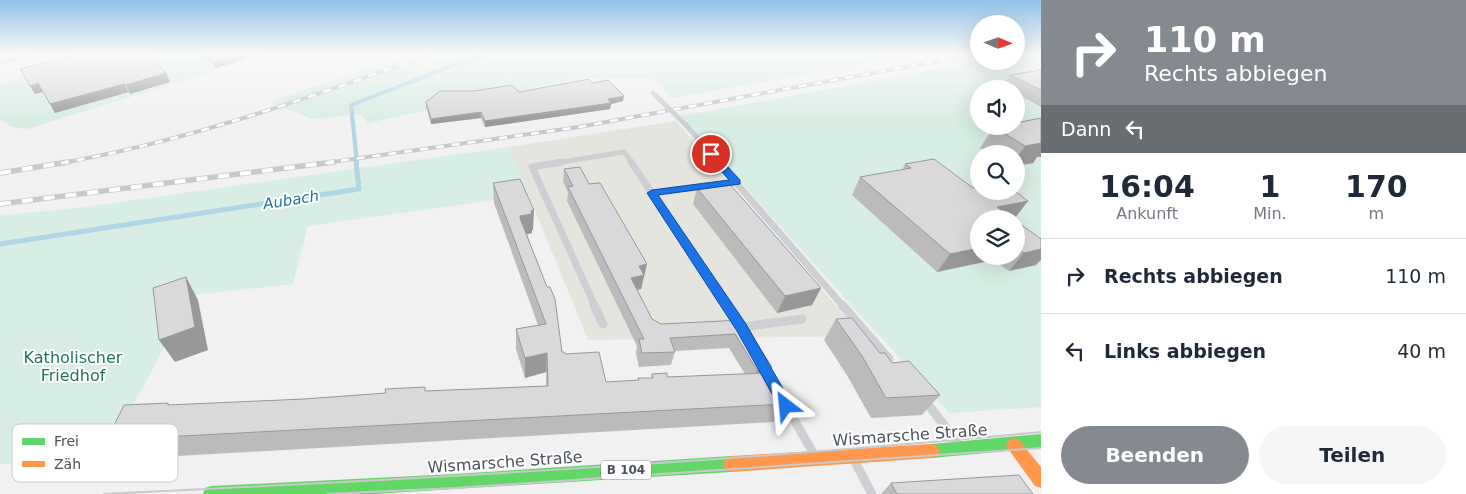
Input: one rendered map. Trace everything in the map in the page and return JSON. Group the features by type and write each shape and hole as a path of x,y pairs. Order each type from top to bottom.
{"main road":[{"name":"Wismarsche Straße","path":"211,494 455,482 1014,445 1041,441"},
{"path":"1014,445 1041,480"}],"lane":[{"path":"653,93 686,125 896,366"},
{"path":"603,324 532,167 624,152 742,327 746,336"},
{"path":"652,193 736,182"},
{"path":"742,327 802,319"},
{"path":"761,361 816,458"},
{"path":"921,396 962,448"},
{"path":"851,456 872,494"}],"shaded area":[{"path":"676,121 862,336 588,340 509,147"}],"green space":[{"path":"195,77 27,129 10,126 0,120 0,84 20,78"},
{"path":"343,77 791,77 672,98 653,78 578,78 368,123 361,114 312,119 269,102"},
{"path":"894,77 1041,77 1041,407 949,413 681,116"},
{"name":"Katholischer Friedhof","path":"509,147 529,195 308,226 293,284 192,295 123,424 12,424 12,464 0,464 0,215 70,209"}],"building":[{"path":"25,77 152,77 50,104 38,83 30,86"},
{"path":"1014,77 1041,77 1041,90 1025,82 1025,80"},
{"path":"589,79 592,83 608,80 624,96 608,99 611,103 485,121 481,112 431,119 426,102 440,91 474,91 512,85 519,92"},
{"path":"1041,118 1041,143 1025,146 1007,135 1025,135 1025,121"},
{"path":"934,159 970,186 970,200 1025,199 1028,201 997,207 1001,210 970,210 970,250 950,254 860,177 911,168 905,164"},
{"path":"580,167 589,184 600,183 647,264 639,266 644,275 631,278 652,319 661,324 742,320 772,367 757,370 735,334 670,338 675,352 642,353 639,339 644,339 568,187 573,186 564,169"},
{"path":"520,179 534,210 531,211 532,214 520,216 520,218 547,287 550,287 555,299 562,352 565,354 599,352 606,382 653,378 652,374 667,373 667,377 765,373 785,404 178,436 178,424 115,424 124,405 304,399 386,393 385,389 425,387 425,391 548,386 547,353 525,358 516,329 546,324 493,183"},
{"path":"728,182 821,288 785,296 697,188"},
{"path":"1025,227 1041,239 1041,249 1025,253"},
{"path":"186,277 195,327 159,340 153,288"},
{"path":"852,318 880,353 885,353 892,363 909,361 940,395 886,398 862,356 836,319"},
{"path":"1019,475 1033,494 897,494 891,483"}],"waterway":[{"name":"Aubach","path":"357,163 351,105 423,77"},
{"name":"Aubach","path":"0,244 359,189 356,162"}],"tram line":[{"path":"104,494 573,469 924,443 1041,432"},
{"path":"327,494 455,488 1041,448"}],"railway":[{"path":"61,163 156,143 295,102 366,77"},
{"path":"325,163 579,127 851,77"},
{"path":"0,173 68,162"},
{"path":"0,204 334,162"}],"traffic: fast":[{"path":"932,451 1041,441"},
{"path":"211,494 455,482 731,464"}],"traffic: slow":[{"path":"1014,445 1041,480"},
{"path":"731,464 932,451"}],"route":[{"path":"711,154 736,182 652,193 742,327 786,406"}]}
